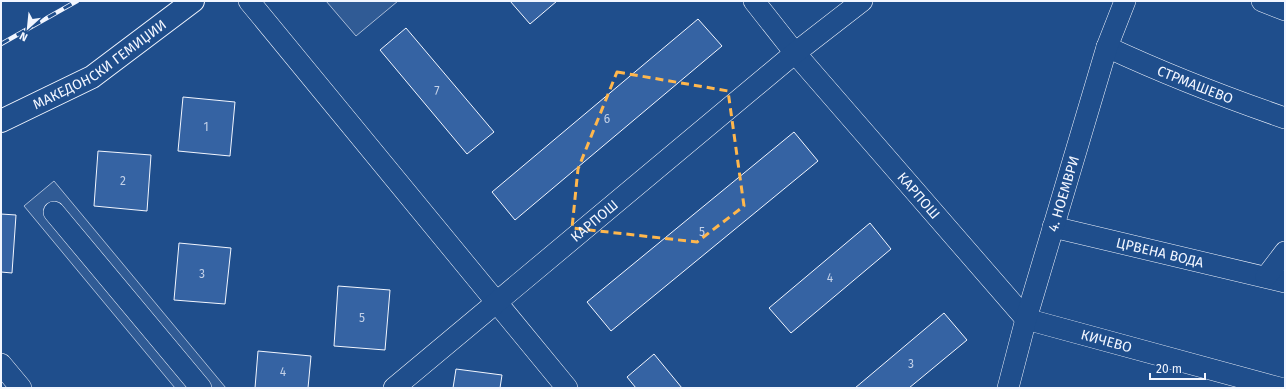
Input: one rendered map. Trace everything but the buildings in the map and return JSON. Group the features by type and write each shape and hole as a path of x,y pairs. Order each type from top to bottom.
{"main road":[{"name":"МАКЕДОНСКИ ГЕМИЏИИ","path":"1,121 92,77 193,1"}],"street":[{"path":"249,1 567,388"},
{"name":"КАРПОШ","path":"754,1 795,53 1026,319"},
{"name":"КАРПОШ","path":"394,388 795,53 862,1"},
{"name":"4. НОЕМВРИ","path":"1008,388 1026,319 1107,47 1125,1"},
{"path":"1262,1 1285,10"},
{"name":"СТРМАШЕВО","path":"1107,47 1150,67 1216,94 1285,118"},
{"path":"54,212 201,388"},
{"name":"ЦРВЕНА ВОДА","path":"1053,227 1276,280 1285,252"},
{"name":"КИЧЕВО","path":"1026,319 1280,388"},
{"path":"1,364 21,388"}],"highlighted area":[{"path":"617,72 728,91 744,206 697,242 572,228 578,169"}],"shaded area":[{"path":"326,1 398,1 356,36"},
{"path":"54,181 226,388 175,388 24,206"}],"railway":[{"path":"1,44 77,1"}]}
